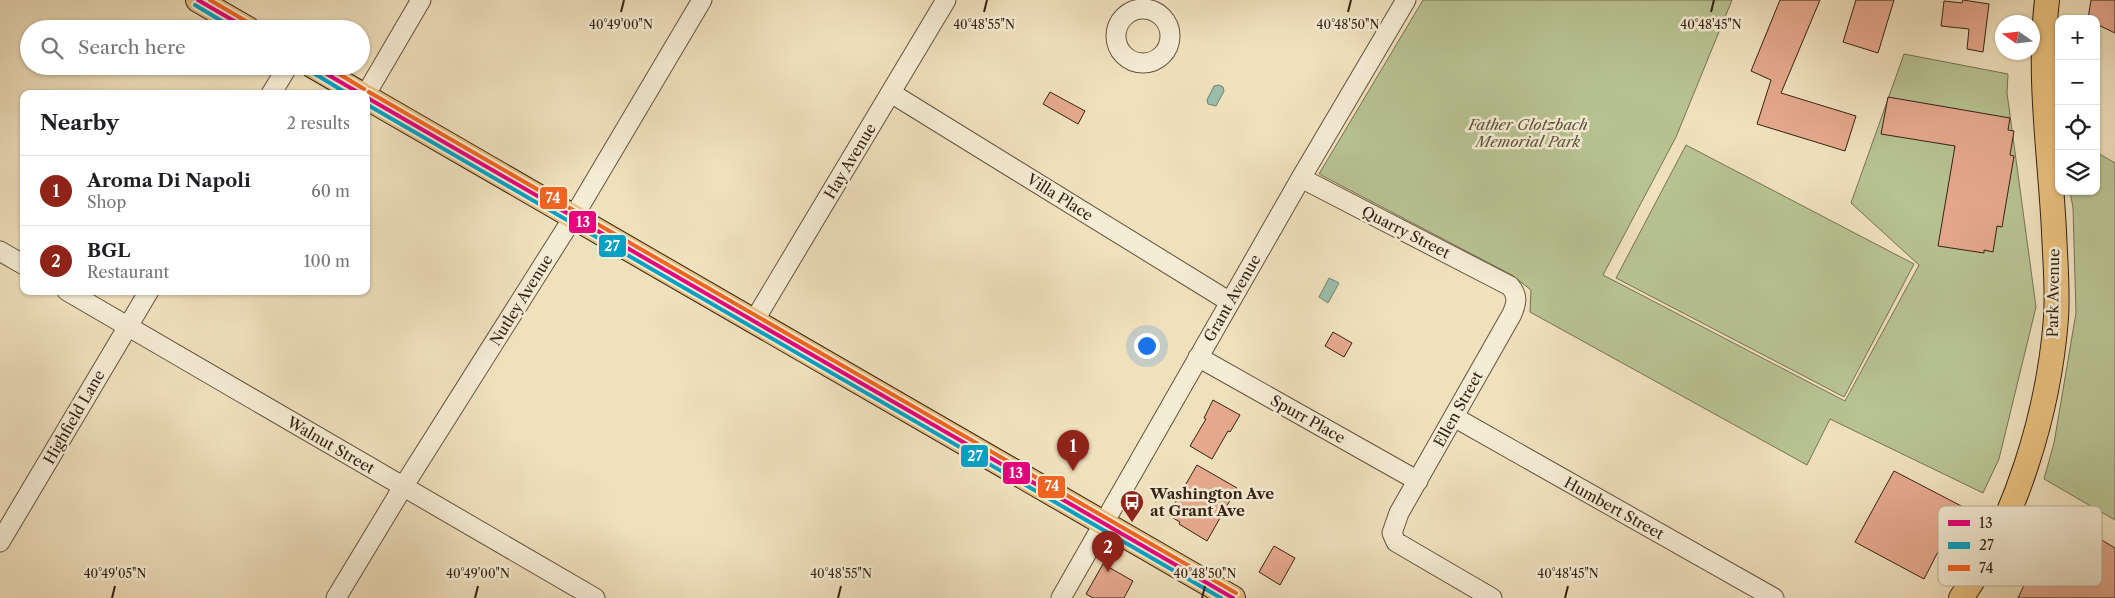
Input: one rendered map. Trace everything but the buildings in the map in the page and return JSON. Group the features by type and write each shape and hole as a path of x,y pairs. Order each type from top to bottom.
{"main road":[{"name":"Park Avenue","path":"2010,506 2017,491 2039,418 2048,374 2056,317 2054,230 2043,82 2047,0"},
{"path":"213,4 235,20"},
{"path":"328,75 354,90"},
{"path":"370,97 1233,598"},
{"name":"Park Avenue","path":"1961,598 1968,586"}],"street":[{"path":"369,90 421,0"},
{"name":"Nutley Avenue","path":"336,598 403,487 574,216 702,0"},
{"name":"Hay Avenue","path":"754,321 946,0"},
{"name":"Grant Avenue","path":"1060,598 1105,524 1198,357 1406,0"},
{"path":"273,90 283,75"},
{"name":"Villa Place","path":"891,93 1230,302"},
{"name":"Quarry Street","path":"1301,178 1510,286"},
{"path":"0,251 20,263"},
{"name":"Ellen Street","path":"1492,598 1396,542 1392,533 1399,513 1512,314 1517,302 1516,293 1510,286"},
{"name":"Walnut Street","path":"74,295 595,598"},
{"name":"Highfield Lane","path":"0,542 146,295"},
{"name":"Spurr Place","path":"1198,357 1418,481"},
{"name":"Humbert Street","path":"1454,417 1774,598"}],"green space":[{"name":"Father Glotzbach Memorial Park","path":"1423,0 1732,0 1676,137 1603,275 1845,401 1919,265 1851,203 1904,54 2008,74 2007,93 2036,307 1999,459 1983,493 1830,419 1807,465 1530,312 1531,290 1512,275 1319,174"},
{"path":"1686,145 1914,264 1844,397 1616,278"},
{"path":"2100,154 2115,163 2115,520 2102,512 2102,506 2091,506 2044,479 2054,443 2076,313 2073,208 2071,195 2100,195"}],"shaded area":[{"path":"1219,85 1223,87 1224,91 1216,106 1208,104 1207,100 1214,86"},
{"path":"1329,278 1339,283 1328,303 1319,297"}],"transit line":[{"name":"13","path":"198,0 232,20"},
{"name":"74","path":"210,0 244,20"},
{"name":"27","path":"195,5 220,20"},
{"name":"27","path":"317,75 341,90"},
{"name":"13","path":"328,75 354,90"},
{"name":"74","path":"341,75 364,89"},
{"name":"74","path":"370,93 1236,593"},
{"name":"13","path":"370,99 1233,598"},
{"name":"27","path":"370,106 1221,598"}],"place":[{"name":"Aroma Di Napoli","path":"1073,471"},
{"name":"Washington Ave at Grant Ave","path":"1132,523"},
{"name":"BGL","path":"1108,572"}]}
